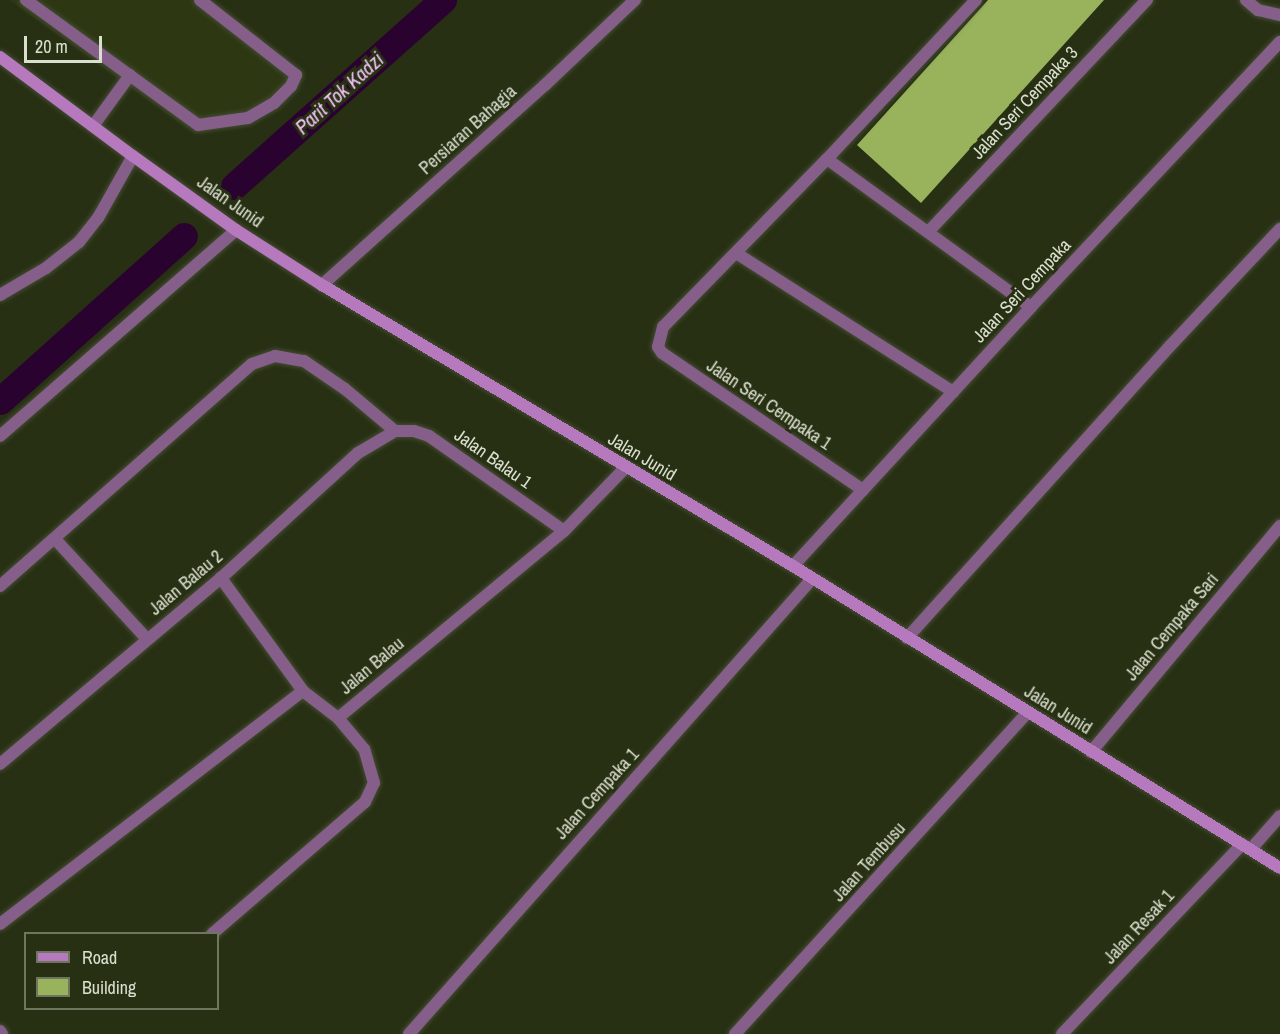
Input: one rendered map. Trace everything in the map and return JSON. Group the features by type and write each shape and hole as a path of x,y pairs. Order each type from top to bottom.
{"street":[{"path":"26,0 198,125 248,118 274,103 291,86 296,75 200,0"},
{"name":"Persiaran Bahagia","path":"322,285 545,85 635,0"},
{"path":"953,392 736,253 976,0"},
{"name":"Jalan Seri Cempaka 3","path":"929,231 1147,0"},
{"path":"1246,0 1258,10 1280,15"},
{"name":"Jalan Seri Cempaka","path":"793,566 1031,307 1280,42"},
{"name":"Jalan Junid","path":"0,57 236,230 322,285 625,468 793,566 1280,868"},
{"path":"93,126 130,75"},
{"path":"0,295 46,268 79,242 98,218 133,156"},
{"path":"827,159 1031,307"},
{"path":"906,638 1162,354 1280,229"},
{"path":"0,436 236,230"},
{"name":"Jalan Seri Cempaka 1","path":"736,253 663,327 658,347 662,353 863,490"},
{"path":"0,586 252,364 275,356 304,361 345,389 395,431"},
{"name":"Jalan Balau 1","path":"395,431 414,431 429,436 564,531"},
{"name":"Jalan Balau 2","path":"0,764 221,578 358,453 395,431"},
{"name":"Jalan Balau","path":"213,932 365,802 374,783 370,766 364,749 338,718 564,531 625,468"},
{"name":"Jalan Cempaka Sari","path":"1091,752 1280,526"},
{"path":"55,539 147,639"},
{"path":"221,578 303,691 338,718"},
{"name":"Jalan Cempaka 1","path":"409,1034 812,579"},
{"path":"0,924 303,691"},
{"name":"Jalan Tembusu","path":"735,1034 1028,712"},
{"name":"Jalan Resak 1","path":"1062,1034 1280,816"}],"shaded area":[{"path":"9,0 209,0 303,73 297,89 277,109 250,123 195,134"}],"building":[{"path":"988,0 1104,0 921,203 857,145"}],"waterway":[{"name":"Parit Tok Kadzi","path":"234,186 443,0"},
{"name":"Parit Tok Kadzi","path":"0,401 184,236"}]}
